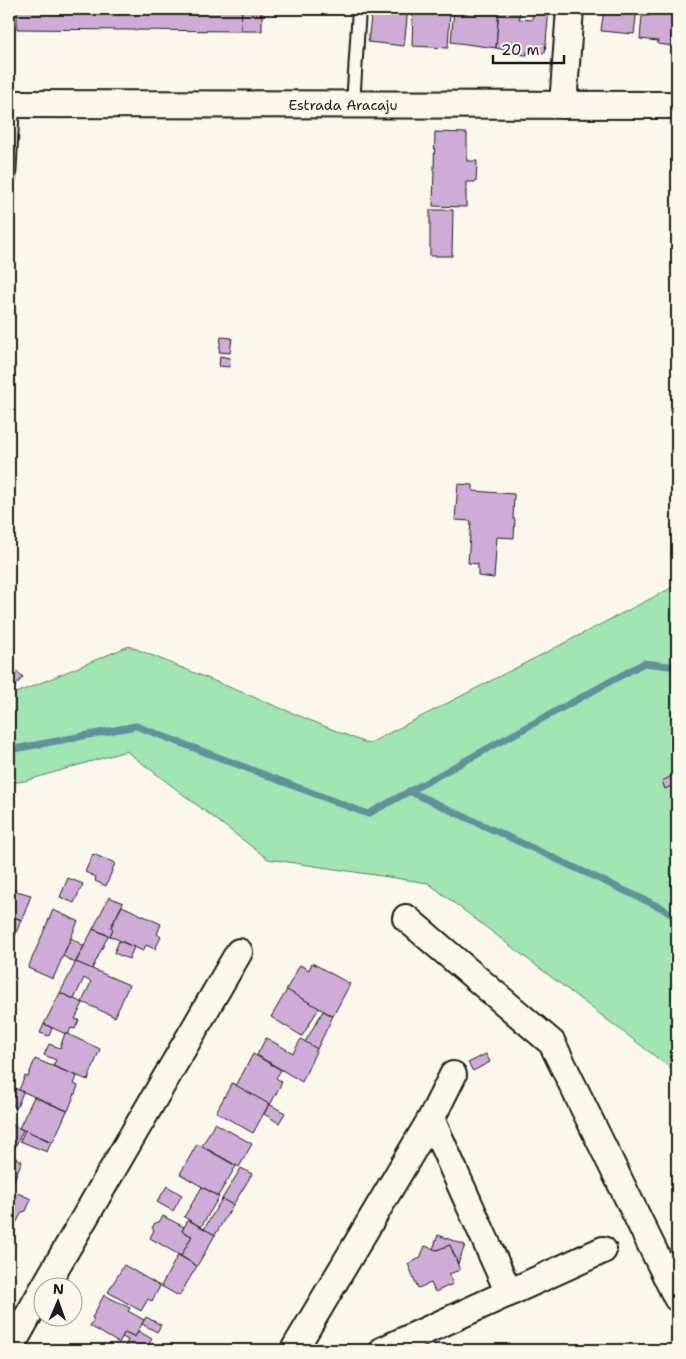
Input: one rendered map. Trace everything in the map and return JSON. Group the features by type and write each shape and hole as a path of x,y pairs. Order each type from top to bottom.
{"street":[{"path":"563,105 570,9"},
{"name":"Estrada Aracaju","path":"11,104 677,105"},
{"path":"406,918 552,1043 677,1298"},
{"path":"51,1276 238,952"},
{"path":"295,1350 431,1119 453,1075"},
{"path":"431,1119 509,1293"},
{"path":"383,1350 603,1250"},
{"path":"9,1350 32,1309"}],"lane":[{"path":"354,105 359,9"},
{"path":"9,178 11,104"}],"green space":[{"path":"677,585 677,1073 428,883 268,859 126,751 25,781 9,783 9,696 129,646 368,744"}],"building":[{"path":"17,9 242,9 241,31 17,29"},
{"path":"242,9 262,9 262,31 241,31"},
{"path":"372,9 408,9 404,46 368,42"},
{"path":"413,9 453,9 453,12 450,12 448,48 412,46"},
{"path":"454,9 499,9 496,48 451,42"},
{"path":"499,9 520,9 519,19 532,20 533,9 549,9 545,53 527,52 527,55 504,53 505,50 496,48"},
{"path":"604,9 637,9 634,34 601,31"},
{"path":"650,9 677,9 677,42 673,41 673,46 658,44 658,41 640,39 642,16 649,16"},
{"path":"435,132 467,133 467,161 477,161 476,182 466,182 466,207 433,206"},
{"path":"430,210 453,210 452,256 430,256"},
{"path":"221,337 232,338 230,353 219,352"},
{"path":"220,356 230,358 229,367 219,366"},
{"path":"458,484 473,485 473,491 514,494 514,538 497,537 494,578 478,576 478,564 468,563 471,521 455,520"},
{"path":"9,664 23,677 9,693"},
{"path":"676,774 677,783 665,789 662,781"},
{"path":"93,854 115,863 106,886 95,881 96,877 85,872"},
{"path":"68,878 83,884 74,903 60,897"},
{"path":"9,889 31,895 22,920 9,915"},
{"path":"109,897 123,903 111,927 113,929 110,936 93,929"},
{"path":"122,906 161,924 157,934 161,937 155,949 146,945 143,951 110,936 113,929 111,927"},
{"path":"53,910 78,921 53,979 28,968"},
{"path":"9,915 21,920 9,952"},
{"path":"93,929 108,936 92,969 76,962"},
{"path":"71,938 84,946 75,963 63,956"},
{"path":"119,941 134,947 129,959 114,953"},
{"path":"76,962 129,985 115,1017 82,1002 91,982 84,978 74,999 60,993"},
{"path":"312,963 350,984 333,1016 286,990 300,965 309,970"},
{"path":"287,990 319,1008 302,1036 271,1017"},
{"path":"60,993 83,1003 75,1019 79,1020 75,1029 71,1028 68,1035 44,1024"},
{"path":"323,1011 333,1016 317,1049 305,1042"},
{"path":"44,1024 52,1028 49,1036 40,1033"},
{"path":"65,1033 100,1049 88,1080 53,1066 56,1060 44,1055 49,1044 60,1048"},
{"path":"266,1038 293,1053 301,1039 317,1049 302,1082 257,1055"},
{"path":"253,1054 281,1070 276,1078 282,1082 270,1105 236,1086"},
{"path":"486,1054 490,1062 473,1071 468,1063"},
{"path":"35,1059 77,1076 74,1084 78,1086 68,1111 19,1090 25,1076 28,1077"},
{"path":"232,1083 269,1104 253,1133 216,1112"},
{"path":"15,1088 23,1092 17,1107 9,1103"},
{"path":"34,1097 67,1111 53,1142 19,1128"},
{"path":"269,1104 285,1113 279,1123 264,1114"},
{"path":"9,1123 23,1130 11,1156 9,1155"},
{"path":"215,1123 252,1144 239,1167 202,1146"},
{"path":"25,1130 51,1142 47,1152 20,1141"},
{"path":"197,1144 236,1166 218,1196 180,1174"},
{"path":"9,1155 22,1161 10,1189 9,1189"},
{"path":"241,1168 252,1174 233,1205 222,1199"},
{"path":"167,1186 182,1195 173,1211 157,1202"},
{"path":"202,1187 219,1197 201,1227 184,1217"},
{"path":"9,1189 31,1199 26,1211 22,1212 13,1229 9,1227"},
{"path":"222,1199 233,1205 215,1235 204,1229"},
{"path":"163,1216 184,1227 182,1231 192,1236 181,1256 150,1238 154,1230 152,1228"},
{"path":"188,1220 215,1235 197,1266 181,1256 192,1236 182,1231"},
{"path":"438,1235 465,1245 458,1264 450,1245 437,1250 433,1249"},
{"path":"450,1245 460,1270 449,1274 453,1284 435,1292 431,1283 418,1288 408,1264 420,1258 425,1246 437,1250"},
{"path":"178,1255 197,1266 179,1296 161,1286"},
{"path":"124,1265 160,1286 152,1301 148,1299 141,1311 108,1292"},
{"path":"104,1295 130,1308 128,1311 144,1320 135,1337 125,1332 119,1343 90,1326"},
{"path":"146,1317 161,1325 157,1332 142,1324"},
{"path":"138,1331 152,1339 145,1350 133,1350 125,1346 128,1340 122,1337 125,1332 135,1337"}],"waterway":[{"path":"9,750 136,726 368,814 644,663 677,667"},
{"path":"409,791 662,908 677,919"}]}
